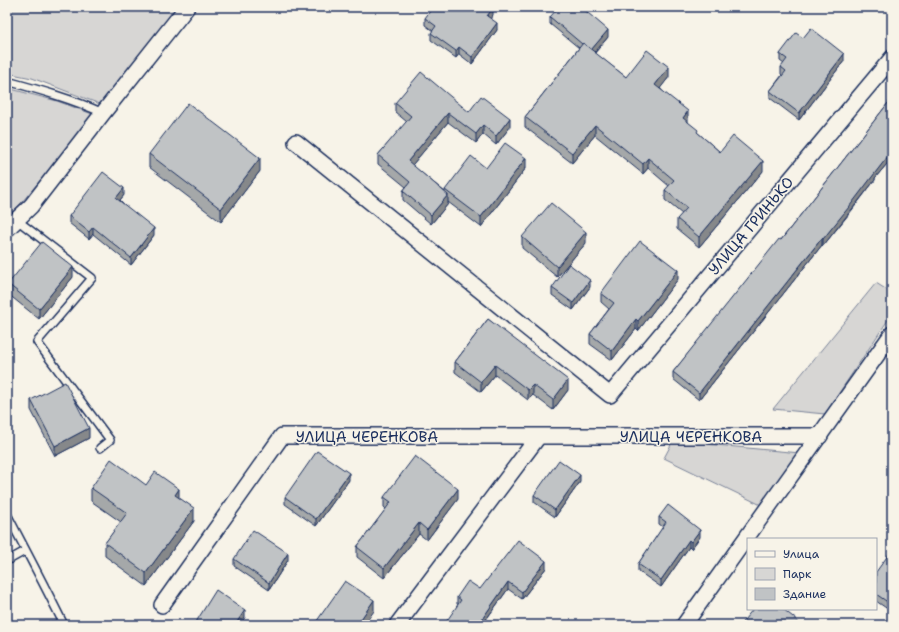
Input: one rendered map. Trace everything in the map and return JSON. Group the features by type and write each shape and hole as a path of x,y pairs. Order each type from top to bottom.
{"street":[{"path":"12,224 31,206 187,7"},
{"name":"УЛИЦА ГРИНЬКО","path":"296,142 610,395 892,58"},
{"path":"684,625 892,334"},
{"name":"УЛИЦА ЧЕРЕНКОВА","path":"162,605 282,436 820,436"},
{"path":"398,625 538,437"}],"lane":[{"path":"7,81 49,92 85,104 103,113"},
{"path":"12,224 92,278 37,342 110,440 100,448"},
{"path":"7,514 64,625"},
{"path":"7,561 26,551"}],"green space":[{"path":"7,7 179,7 129,71 100,104 32,78 7,73"},
{"path":"7,88 57,101 95,115 22,202 7,217"},
{"path":"876,283 892,293 892,314 825,414 773,409"},
{"path":"673,441 800,453 761,505 664,458"}],"building":[{"path":"433,7 492,7 493,8 487,16 497,23 472,57 459,47 456,51 431,33 436,26 425,18"},
{"path":"559,7 581,7 608,30 591,50 550,17"},
{"path":"811,28 844,54 799,113 770,91 786,71 781,67 787,59 780,54 796,33 803,38"},
{"path":"583,43 626,77 647,50 669,67 655,85 688,111 683,118 698,130 697,132 720,152 733,136 763,161 699,237 677,219 687,208 665,190 674,180 648,158 643,164 595,125 572,153 525,117"},
{"path":"421,72 469,112 481,96 510,118 496,136 483,125 476,134 448,113 408,161 448,195 431,215 403,191 410,182 378,155 411,116 395,103"},
{"path":"892,98 892,151 849,207 823,239 822,238 699,393 673,372 779,239 781,240"},
{"path":"188,103 260,158 221,209 149,154"},
{"path":"505,143 526,158 481,217 445,190 471,156 486,168"},
{"path":"103,172 124,188 116,198 154,228 131,258 93,227 89,232 69,216"},
{"path":"551,203 586,232 557,267 522,237"},
{"path":"640,241 678,270 638,321 636,319 612,351 590,334 614,303 601,293"},
{"path":"42,242 73,267 39,309 8,284"},
{"path":"569,264 590,280 573,303 552,288"},
{"path":"488,319 568,380 553,400 533,385 528,390 495,365 481,382 455,362"},
{"path":"65,382 89,428 55,446 31,400"},
{"path":"317,451 349,473 316,519 285,497"},
{"path":"415,456 458,489 427,530 419,523 384,568 357,547 391,502 384,497"},
{"path":"111,459 146,485 155,472 179,489 175,495 194,508 146,573 105,543 127,513 91,488"},
{"path":"559,460 580,475 555,510 534,495"},
{"path":"668,505 700,530 691,542 689,540 661,580 638,564 666,522 659,517"},
{"path":"253,530 288,553 269,583 234,559"},
{"path":"518,540 546,561 522,592 508,582 480,622 484,625 444,625 461,600 457,597 468,581 480,589"},
{"path":"889,554 892,556 892,600 889,603 877,595 877,571"},
{"path":"345,581 374,600 357,625 314,625"},
{"path":"216,590 245,610 235,625 201,625 196,622"},
{"path":"752,610 784,610 798,621 795,625 740,625"}]}
